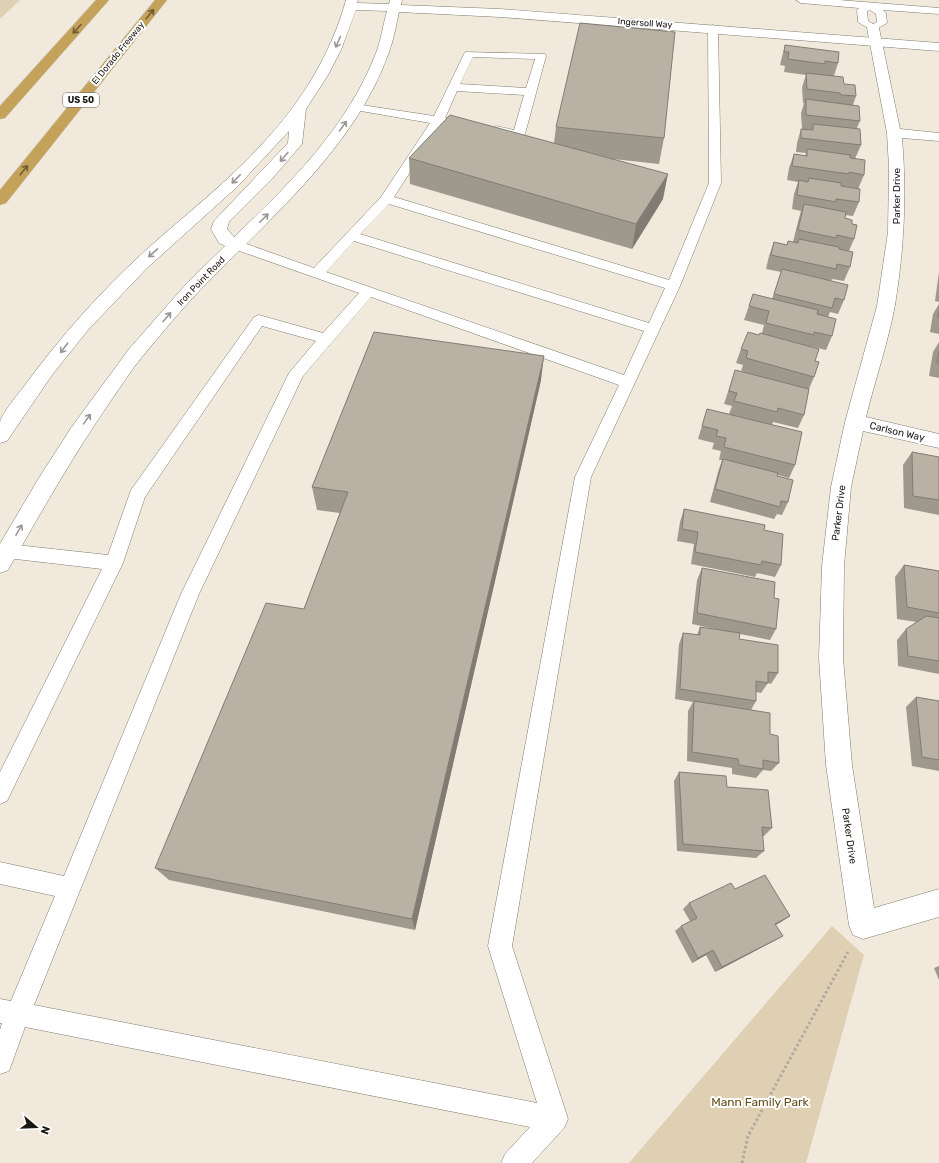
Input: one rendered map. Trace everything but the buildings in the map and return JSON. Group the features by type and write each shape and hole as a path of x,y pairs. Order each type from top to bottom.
{"highway":[{"path":"0,115 102,0"},
{"name":"El Dorado Freeway","path":"0,200 161,0"}],"street":[{"name":"Ingersoll Way","path":"352,3 395,4 713,28 875,35 939,47"},
{"path":"0,436 80,328 128,276 233,183 270,144 299,108 322,74 338,42 352,3"},
{"name":"Iron Point Road","path":"4,558 44,487 78,433 135,354 194,286 284,198 319,158 355,107 368,85 383,52 395,4"},
{"name":"Parker Drive","path":"862,925 839,765 831,658 833,566 841,488 855,422 886,306 896,232 898,167 894,133 875,35"},
{"path":"236,245 225,239 220,229 222,222 266,177 295,144 299,108"},
{"path":"894,133 939,138"},
{"name":"Carlson Way","path":"855,422 939,441"},
{"path":"862,925 939,903"}],"lane":[{"path":"801,0 939,11"},
{"path":"871,6 880,12 882,23 875,35"},
{"path":"555,1119 500,946 583,477 673,286 715,183 713,28"},
{"path":"317,273 386,199 438,120 469,54 541,56 519,134 438,120 355,107"},
{"path":"453,88 531,92"},
{"path":"386,199 673,286"},
{"path":"352,236 653,329"},
{"path":"236,245 628,382"},
{"path":"0,1062 9,1012 69,888 190,594 298,373 368,291"},
{"path":"0,794 114,563 137,495 259,320 326,339"},
{"path":"4,558 114,563"},
{"path":"0,873 69,888"},
{"path":"9,1012 555,1119"},
{"path":"514,1163 555,1119"}],"path":[{"path":"742,1163 748,1136 862,925"}],"green space":[{"path":"0,0 20,0 0,19"},
{"name":"Mann Family Park","path":"832,926 864,955 806,1163 629,1163"}]}
